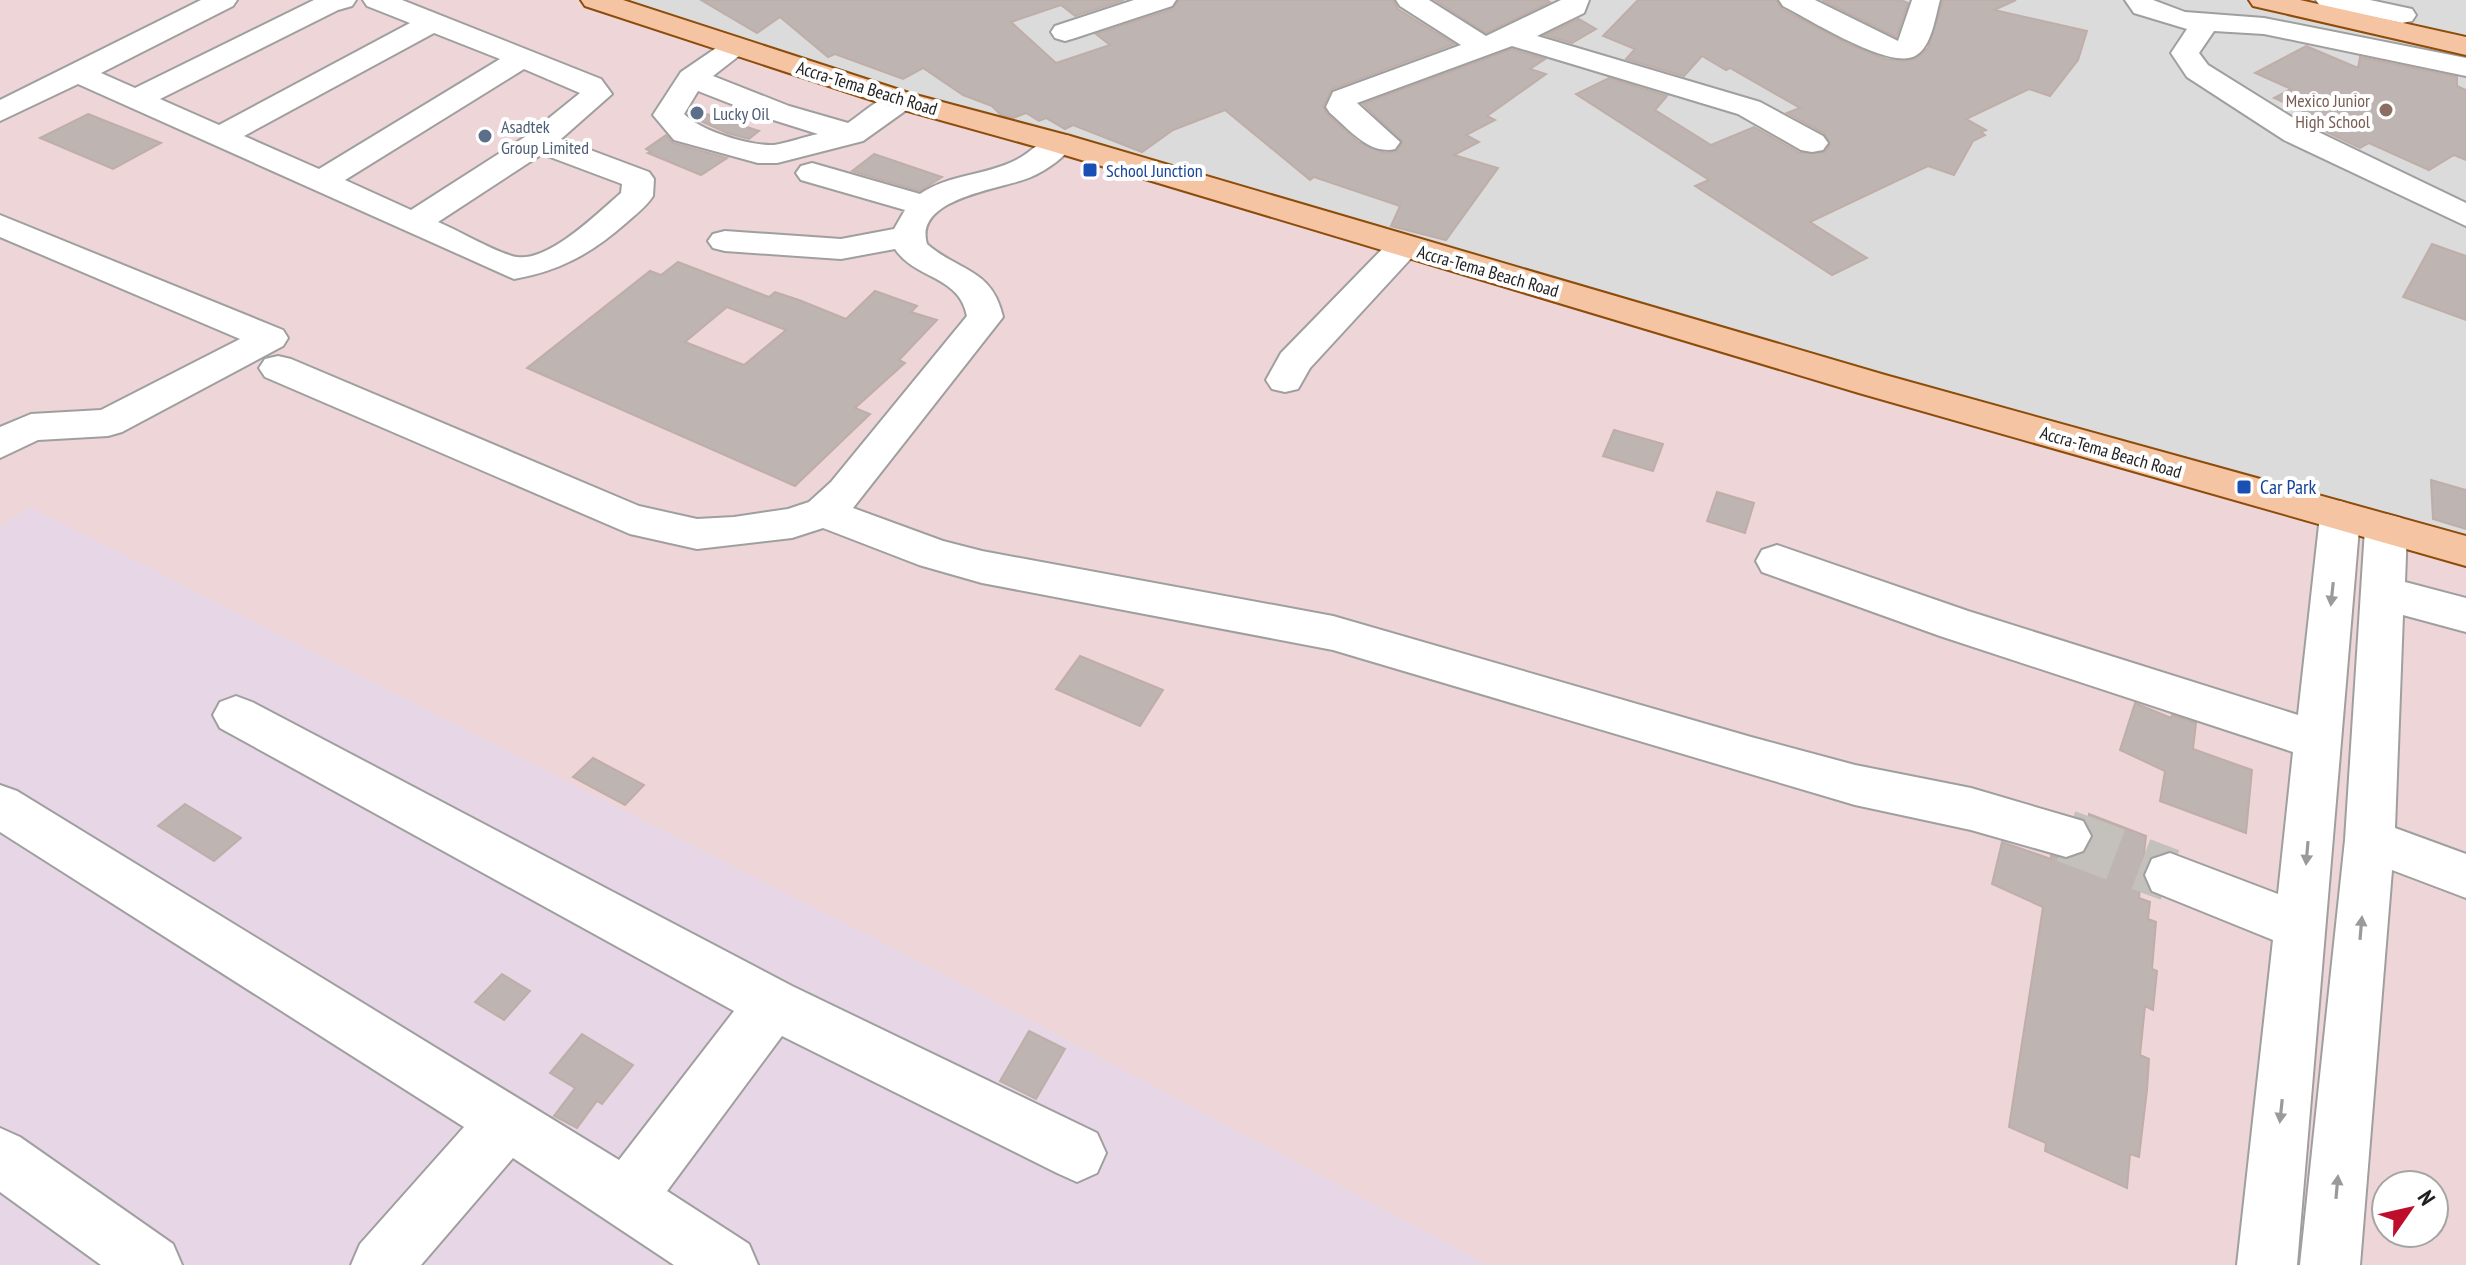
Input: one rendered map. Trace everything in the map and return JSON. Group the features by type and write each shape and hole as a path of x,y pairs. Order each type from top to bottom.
{"main road":[{"name":"Accra-Tema Beach Road","path":"595,0 901,100 1059,143 1403,247 2466,551"},
{"path":"2263,0 2401,15 2466,46"}],"street":[{"path":"152,0 191,16"},
{"path":"0,112 223,0"},
{"path":"136,99 328,4 342,0"},
{"path":"377,0 590,85 597,94 539,142 413,223"},
{"path":"1065,32 1162,0"},
{"path":"1410,0 1481,46"},
{"path":"1793,0 1891,49 1905,50 1913,43 1926,0"},
{"path":"2139,0 2144,7 2158,13 2206,22 2264,26 2466,67"},
{"path":"1384,142 1341,107 1344,98 1511,37 1574,3 1579,36 1559,66"},
{"path":"219,137 433,22"},
{"path":"2206,22 2185,53 2197,71 2295,133 2466,216"},
{"path":"1511,37 1559,66 1749,108 1812,143"},
{"path":"735,48 691,78 668,115 685,133 758,154 777,154 852,134 901,100"},
{"path":"320,182 522,58"},
{"path":"77,73 514,268 542,265 569,253 637,196 638,179 539,142"},
{"path":"691,78 778,112 852,134"},
{"path":"725,241 841,249 916,222 960,187 1029,166 1059,143"},
{"path":"812,173 916,222"},
{"path":"278,368 630,519 697,534 792,523 823,512 845,492 985,317 986,303 975,286 915,254 906,243 916,222"},
{"path":"0,444 31,427 108,423 270,338 3,231"},
{"path":"1285,380 1294,362 1403,247"},
{"path":"823,512 934,554 982,567 1333,633 1751,757 1855,785 1971,809 2066,836"},
{"path":"2330,1265 2370,840 2383,593 2363,522"},
{"path":"2267,1265 2318,741 2363,522"},
{"path":"1777,561 1955,624 2318,741"},
{"path":"2383,593 2466,615"},
{"path":"236,715 773,1004 1077,1153"},
{"path":"0,806 507,1121 728,1265"},
{"path":"2370,840 2466,876"},
{"path":"2170,875 2300,927"},
{"path":"626,1198 773,1004"},
{"path":"381,1265 507,1121"},
{"path":"0,1157 152,1265"}],"shaded area":[{"path":"0,0 612,0 1058,147 2466,551 2466,1265 0,1265"},
{"path":"612,0 2466,0 2466,551 1058,147"},
{"path":"30,507 934,969 1488,1265 0,1265 0,527"}],"building":[{"path":"701,0 1124,0 1075,16 1061,5 1011,22 1056,63 1110,45 1096,34 1173,9 1179,0 1393,0 1398,9 1454,44 1332,89 1323,106 1328,115 1358,142 1385,153 1397,151 1403,142 1363,104 1512,49 1545,59 1530,69 1546,74 1487,116 1495,120 1466,135 1479,142 1454,155 1498,168 1446,240 1391,226 1400,206 1314,177 1310,180 1225,110 1173,130 1142,152 1073,125 1065,129 1046,118 1039,121 1026,113 1013,118 1001,115 992,106 963,95 923,68 903,79 835,54 828,57 780,17 757,33"},
{"path":"1435,0 1547,0 1550,2 1486,33"},
{"path":"1638,0 1776,0 1782,9 1848,44 1886,59 1902,61 1917,58 1928,48 1943,0 2016,0 1994,10 2087,31 2078,60 2050,96 2029,89 1966,119 1986,130 1981,132 1985,135 1973,141 1954,175 1928,166 1810,222 1867,258 1832,275 1695,186 1709,180 1576,94 1609,78 1667,96 1655,110 1711,145 1754,127 1800,153 1824,153 1830,145 1824,133 1787,113 1800,108 1730,68 1726,70 1702,56 1684,76 1626,59 1635,49 1603,36"},
{"path":"1822,0 1901,0 1908,3 1896,37"},
{"path":"1579,19 1596,29 1572,43 1545,35"},
{"path":"2306,46 2358,68 2360,57 2457,77 2457,86 2466,90 2466,160 2454,155 2429,170 2369,143 2360,148 2320,129 2330,123 2274,98 2291,89 2255,73"},
{"path":"700,112 759,131 749,139 727,133 692,117"},
{"path":"88,114 161,143 113,169 40,138"},
{"path":"666,135 673,143 727,158 701,175 648,153 651,152 646,149"},
{"path":"874,154 942,177 920,191 852,171"},
{"path":"2432,244 2466,256 2466,320 2403,297"},
{"path":"678,262 769,297 775,292 846,319 875,291 917,306 911,312 937,320 899,360 905,363 855,408 870,414 795,486 527,368 650,271 661,275","holes":["727,307 786,330 744,365 685,342"]},
{"path":"1614,430 1663,444 1653,471 1603,456"},
{"path":"2431,480 2466,490 2466,529 2433,519"},
{"path":"1717,492 1754,503 1745,533 1707,521"},
{"path":"1080,656 1163,690 1140,726 1056,689"},
{"path":"2135,703 2171,718 2172,715 2196,723 2193,749 2252,770 2246,833 2160,801 2165,771 2120,750"},
{"path":"593,758 644,785 625,805 573,777"},
{"path":"185,804 241,838 214,861 158,826"},
{"path":"2089,814 2146,836 2139,898 2150,902 2148,919 2156,922 2152,969 2157,971 2153,1010 2145,1006 2140,1055 2149,1059 2147,1090 2139,1157 2130,1154 2127,1188 2045,1151 2046,1143 2009,1127 2043,907 1992,884 2002,842 2051,859 2051,856 2083,862 2094,837 2088,824"},
{"path":"502,974 530,991 504,1020 475,1002"},
{"path":"1029,1031 1065,1049 1036,1099 1000,1081"},
{"path":"582,1034 633,1065 602,1104 597,1101 577,1128 554,1116 575,1088 550,1073"}],"tunnel":[{"path":"2066,836 2170,875"}],"place":[{"name":"Mexico Junior High School","path":"2386,110"},
{"name":"Lucky Oil","path":"697,113"},
{"name":"Asadtek Group Limited","path":"485,136"},
{"name":"School Junction","path":"1090,170"},
{"name":"Car Park","path":"2244,487"}]}
